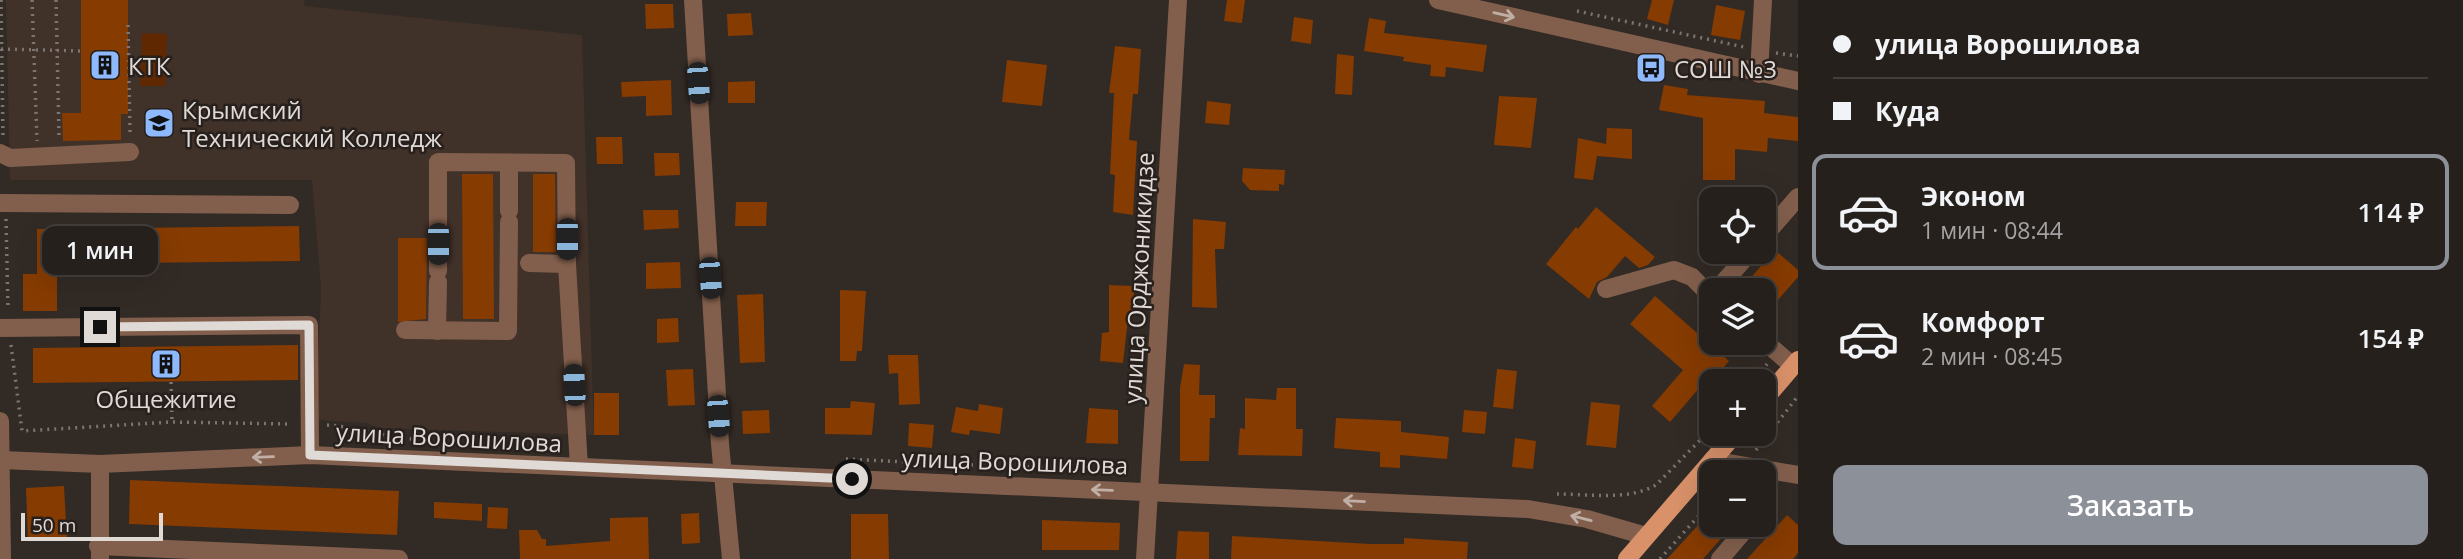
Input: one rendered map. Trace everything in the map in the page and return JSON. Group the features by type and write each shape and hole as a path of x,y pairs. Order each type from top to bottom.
{"main road":[{"path":"1776,386 1796,363"},
{"path":"1712,460 1724,446"},
{"path":"1627,559 1699,475"}],"street":[{"path":"693,0 731,559"},
{"name":"улица Орджоникидзе","path":"1145,559 1178,0"},
{"path":"1438,0 1798,81"},
{"path":"1759,74 1763,0"},
{"path":"0,153 10,158 130,152"},
{"path":"438,331 439,162 566,163 567,264 579,467"},
{"path":"405,330 508,331 509,163"},
{"path":"1776,222 1798,197"},
{"path":"0,203 290,205"},
{"path":"529,263 567,264"},
{"path":"1727,278 1740,264"},
{"path":"1606,289 1674,270 1692,277 1699,284"},
{"path":"0,328 309,325 310,455"},
{"path":"1776,349 1796,363"},
{"path":"0,421 2,559"},
{"name":"улица Ворошилова","path":"1,460 100,464 310,455 1528,509 1578,517 1646,536"},
{"path":"100,464 99,553 399,559"},
{"path":"1776,473 1798,475"},
{"path":"1720,559 1739,537"}],"path":[{"path":"32,0 38,155"},
{"path":"56,0 59,136"},
{"path":"1576,11 1798,57"},
{"path":"128,25 130,152"},
{"path":"1,49 81,51"},
{"path":"171,382 172,422"},
{"path":"1751,460 1798,397"},
{"path":"22,431 172,422 310,425 355,427 385,436 424,441"},
{"path":"1554,494 1619,495 1648,490 1699,441"},
{"path":"838,459 862,457 909,463"},
{"path":"950,464 977,465"},
{"path":"1017,467 1082,470"},
{"path":"1660,559 1699,516"}],"shaded area":[{"path":"6,0 304,0 305,6 582,35 594,435 379,428 366,423 318,420 321,288 312,180 10,180"},
{"path":"142,33 167,34 165,86 140,86"}],"building":[{"name":"КТК","path":"81,0 128,0 128,114 121,114 121,140 63,141 62,113 81,113"},
{"path":"1227,0 1245,0 1242,23 1224,21"},
{"path":"1652,0 1674,0 1668,25 1647,19"},
{"path":"645,4 673,4 674,28 646,29"},
{"path":"1716,5 1745,11 1740,40 1711,35"},
{"path":"751,13 753,35 728,36 727,14"},
{"path":"1294,17 1313,20 1311,44 1291,41"},
{"path":"1369,18 1386,21 1384,33 1487,45 1483,72 1446,67 1445,77 1430,76 1431,65 1403,61 1404,57 1364,51"},
{"path":"1115,46 1141,49 1138,94 1133,94 1129,140 1137,141 1133,215 1113,212 1115,175 1110,174 1114,93 1109,93"},
{"path":"1337,54 1354,56 1352,95 1335,94"},
{"path":"1007,60 1047,65 1042,106 1002,102"},
{"path":"671,80 672,115 646,116 646,96 622,97 621,82"},
{"path":"755,81 755,103 728,103 728,82"},
{"path":"1664,85 1688,89 1687,95 1765,101 1764,113 1798,117 1798,141 1768,138 1767,152 1735,149 1735,180 1703,180 1703,118 1659,110"},
{"path":"1499,96 1537,98 1531,148 1494,145"},
{"path":"1207,101 1231,104 1229,125 1205,123"},
{"path":"1607,128 1632,129 1632,159 1597,156 1593,180 1574,178 1578,138 1606,144"},
{"path":"596,137 622,137 623,164 597,164"},
{"path":"654,153 679,153 680,175 655,176"},
{"path":"1243,168 1285,170 1284,185 1279,184 1279,191 1250,190 1242,181"},
{"path":"462,174 493,174 494,319 463,319"},
{"path":"533,174 555,174 556,252 533,252"},
{"path":"736,202 767,202 766,226 735,226"},
{"path":"1596,207 1655,257 1648,265 1639,268 1625,256 1607,277 1597,282 1589,299 1546,264"},
{"path":"643,210 678,210 679,228 644,230"},
{"path":"1193,219 1226,222 1224,249 1215,249 1217,308 1192,307"},
{"path":"299,226 300,261 57,264 57,311 23,311 23,274 37,274 37,229"},
{"path":"398,238 427,238 426,319 398,322"},
{"path":"1776,251 1798,270 1798,277 1776,302 1776,278 1750,278 1763,264 1776,264"},
{"path":"680,262 681,288 646,289 646,263"},
{"path":"1109,285 1134,286 1134,311 1129,311 1123,363 1100,361 1102,333 1109,332"},
{"path":"840,290 866,291 862,351 857,351 856,361 840,361"},
{"path":"763,294 765,362 740,363 737,295"},
{"path":"1655,296 1699,335 1699,355 1722,355 1729,361 1722,369 1699,369 1699,388 1670,422 1652,406 1683,370 1630,324"},
{"path":"678,318 679,342 657,343 657,319"},
{"name":"Общежитие","path":"298,345 298,380 33,383 33,348"},
{"path":"888,355 918,355 920,404 899,405 898,373 889,374"},
{"path":"1184,364 1200,365 1199,395 1215,395 1215,418 1210,418 1209,461 1180,461 1180,388"},
{"path":"693,369 695,405 668,406 666,370"},
{"path":"1497,369 1517,371 1513,409 1493,407"},
{"path":"1277,388 1296,388 1296,429 1303,429 1302,456 1238,455 1240,428 1245,429 1245,398 1276,400"},
{"path":"594,393 619,393 619,435 594,435"},
{"path":"851,401 875,403 872,435 825,434 825,408 850,408"},
{"path":"1591,402 1620,405 1616,448 1586,445"},
{"path":"979,404 1003,408 1000,434 970,430 969,435 951,432 956,407 978,411"},
{"path":"1089,408 1118,410 1118,444 1086,443"},
{"path":"769,410 770,433 743,434 742,411"},
{"path":"1464,410 1487,412 1485,434 1462,432"},
{"path":"1336,418 1401,421 1401,432 1449,437 1447,459 1400,455 1400,468 1380,467 1380,452 1334,448"},
{"path":"909,423 934,425 932,448 908,446"},
{"path":"1515,438 1536,441 1533,469 1512,467"},
{"path":"130,480 399,491 397,535 129,524"},
{"path":"64,486 67,540 28,541 26,488"},
{"path":"434,502 482,504 482,521 434,518"},
{"path":"488,507 508,508 507,529 487,528"},
{"path":"699,513 700,543 682,544 681,514"},
{"path":"851,514 888,514 889,559 851,559"},
{"path":"1787,515 1798,525 1798,553 1793,559 1747,559 1767,537 1776,537 1776,527"},
{"path":"648,517 649,559 520,559 519,530 537,530 542,539 546,539 546,546 610,541 610,518"},
{"path":"1042,520 1120,523 1119,550 1042,550"},
{"path":"1699,524 1699,537 1722,537 1703,559 1667,559"},
{"path":"1178,531 1209,532 1209,559 1176,559"},
{"path":"1232,536 1370,544 1404,544 1404,538 1468,542 1467,559 1231,559"}],"place":[{"name":"КТК","path":"105,65"},
{"name":"СОШ №3","path":"1651,68"},
{"name":"Крымский Технический Колледж","path":"159,123"},
{"name":"Общежитие","path":"166,364"}],"route":[{"path":"100,327 309,325 310,455 852,479"}]}
